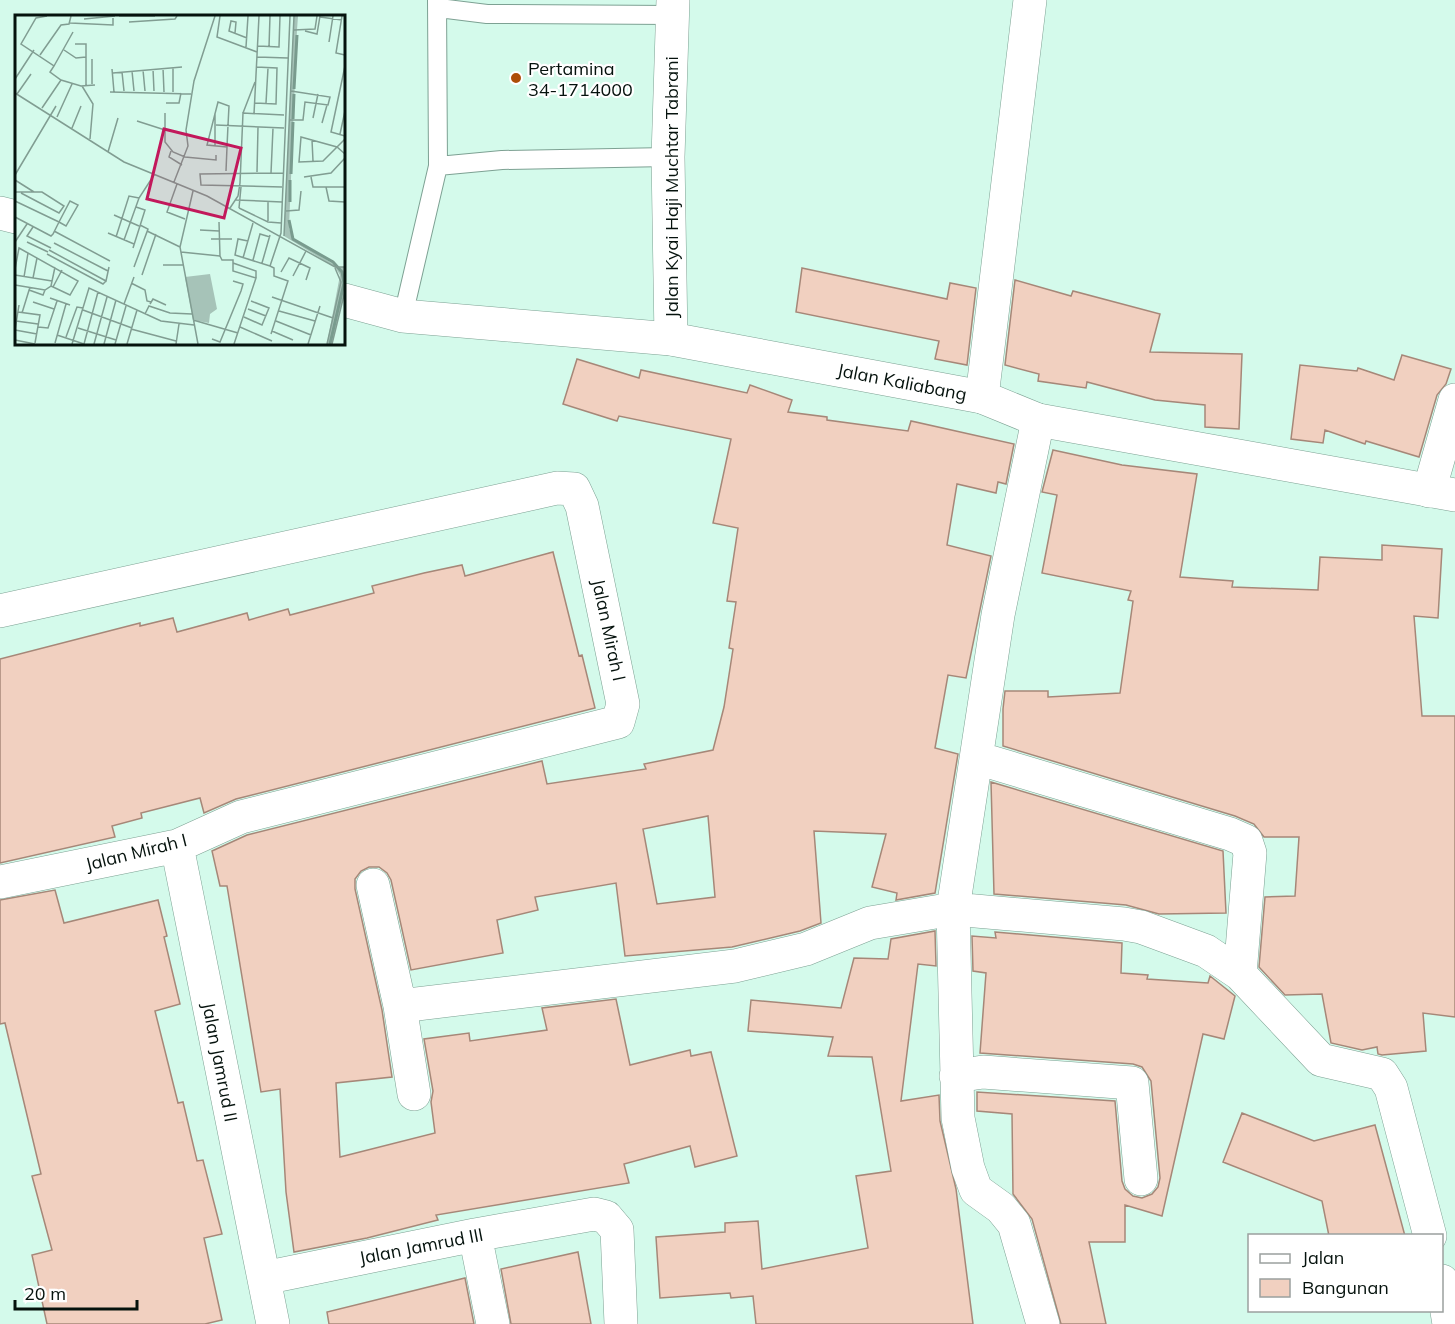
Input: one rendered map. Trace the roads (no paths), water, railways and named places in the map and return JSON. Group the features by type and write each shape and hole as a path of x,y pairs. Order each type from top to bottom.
{"street":[{"path":"982,397 1030,0"},
{"name":"Jalan Kyai Haji Muchtar Tabrani","path":"671,339 668,157 673,8"},
{"path":"0,213 15,217"},
{"name":"Jalan Kaliabang","path":"345,300 403,316 671,339 982,397 1038,420 1442,493"},
{"path":"1442,493 1455,400"},
{"path":"1038,420 998,615 953,909 958,1118 968,1168 976,1190 1001,1208 1014,1224 1043,1324"},
{"name":"Jalan Mirah I","path":"0,611 557,488 574,489 582,506 623,704 618,722 241,817 177,846 0,882"},
{"path":"977,758 1230,834 1246,841 1250,854 1240,974"},
{"name":"Jalan Jamrud II","path":"177,846 264,1278"},
{"path":"373,885 400,1006 414,1094"},
{"path":"400,1006 735,966 806,949 870,923 953,909 1141,927 1206,951 1240,974 1321,1060 1382,1074 1391,1088 1429,1234"},
{"path":"956,1076 983,1072 1132,1083 1141,1179"},
{"name":"Jalan Jamrud III","path":"264,1278 475,1235 594,1214 606,1217 617,1230 621,1324"},
{"path":"475,1235 493,1324"},
{"path":"264,1278 273,1324"},
{"path":"1443,1286 1450,1319"}],"lane":[{"path":"403,316 438,166 438,4 487,14 673,8"},
{"path":"438,166 502,160 668,157"}],"place":[{"name":"Pertamina 34-1714000","path":"516,78"}]}
